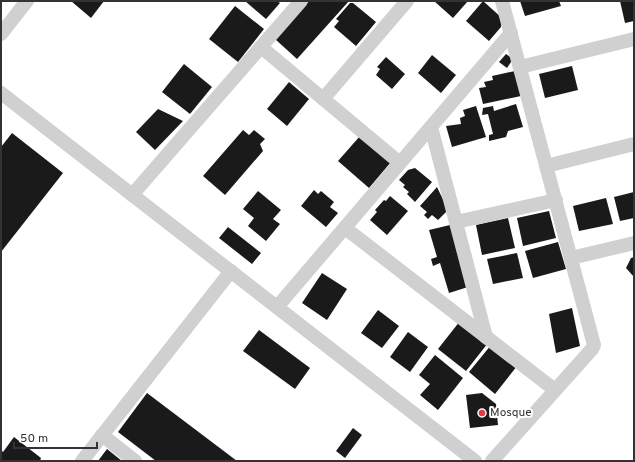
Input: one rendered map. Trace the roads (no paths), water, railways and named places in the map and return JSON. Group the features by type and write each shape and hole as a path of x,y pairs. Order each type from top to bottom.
{"street":[{"path":"1,34 27,1"},
{"path":"132,195 300,1"},
{"path":"323,99 407,1"},
{"path":"492,461 594,345 502,1"},
{"path":"277,307 511,33"},
{"path":"520,68 634,39"},
{"path":"261,47 400,163"},
{"path":"1,93 476,461"},
{"path":"431,127 486,337"},
{"path":"546,166 634,144"},
{"path":"456,222 556,200"},
{"path":"345,228 555,390"},
{"path":"571,258 634,243"},
{"path":"82,461 231,272"},
{"path":"102,435 135,461"}],"place":[{"name":"Mosque","path":"482,413"}]}
